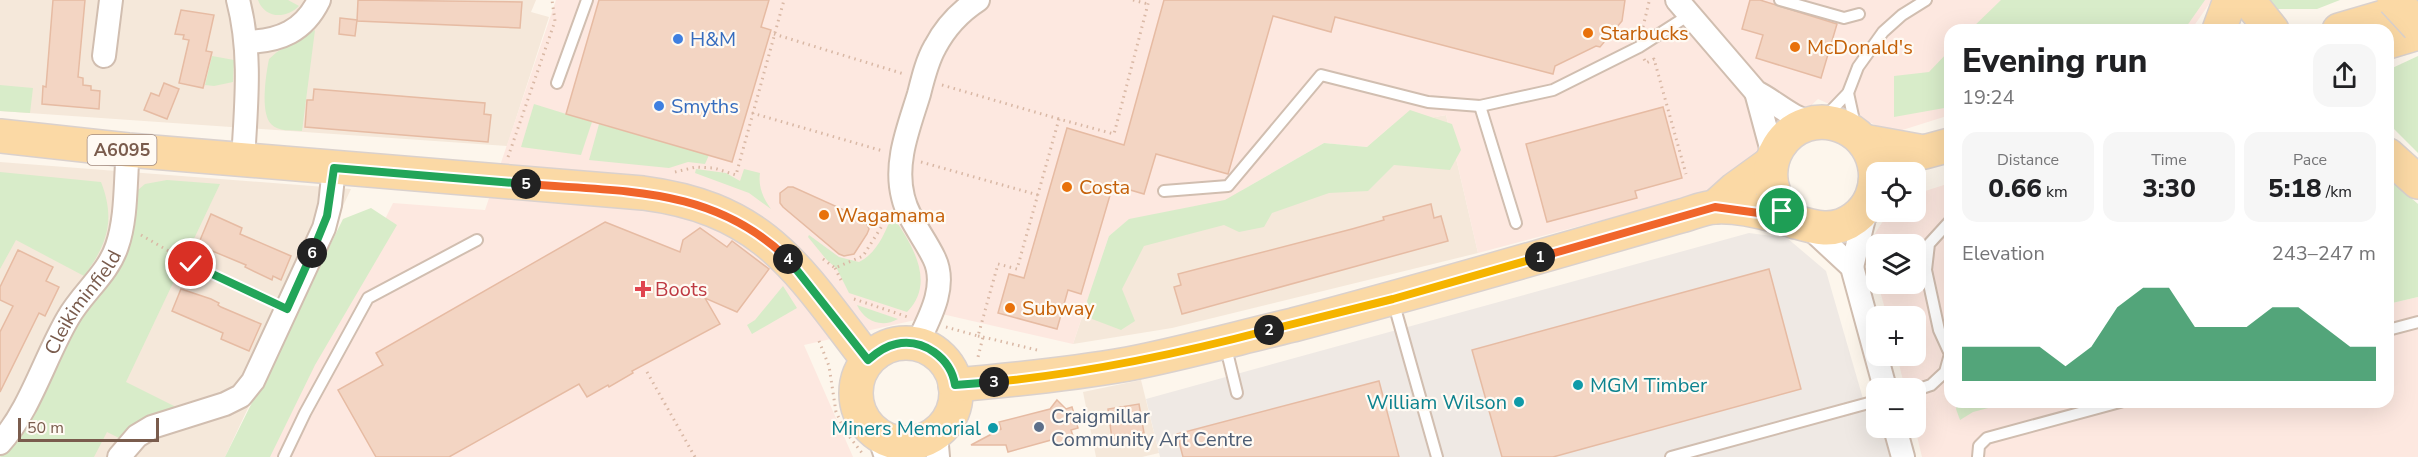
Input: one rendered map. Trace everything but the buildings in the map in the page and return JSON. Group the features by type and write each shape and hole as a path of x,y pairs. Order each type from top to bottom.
{"main road":[{"path":"2221,24 2230,0"},
{"path":"2248,0 2267,24"},
{"path":"2394,0 2418,26"},
{"path":"2360,24 2418,7"},
{"path":"2394,40 2418,33"},
{"path":"1715,207 1772,159 1783,140 1797,129 1816,123 1839,126 1860,138 1937,148"},
{"name":"A6095","path":"0,136 128,150 666,196 723,214 750,229 776,248 800,273 868,360"},
{"path":"1860,138 1874,162"},
{"path":"1915,162 1937,148"},
{"path":"1772,159 1769,180 1773,196 1782,211 1803,225"},
{"path":"2394,160 2418,182"},
{"path":"955,385 1035,378 1125,364 1225,342 1393,299 1715,207 1773,215 1827,230 1842,226 1856,218 1866,205"},
{"path":"922,333 948,365 956,394 953,412 943,428 937,446 922,441 877,450 857,406 858,377 868,360 880,350 922,333"}],"street":[{"path":"104,56 111,0"},
{"path":"238,0 247,42 247,97 243,160"},
{"path":"247,42 272,39 296,29 312,15 319,0"},
{"path":"922,333 936,302 938,269 903,197 900,169 905,139 935,46 958,17 978,0"},
{"path":"1683,7 1756,92 1794,117 1816,123"},
{"path":"1756,92 1772,159"},
{"name":"Cleikiminfield","path":"0,442 8,434 23,408 67,319 117,248 122,224 128,150"},
{"path":"119,457 137,436 152,427 225,404 241,396 253,381 324,228 330,205 334,168"},
{"path":"1866,218 1852,267 1882,378"},
{"path":"1803,225 1852,267"},
{"path":"1897,438 1902,457"}],"lane":[{"path":"557,83 587,0"},
{"path":"1780,0 1844,18 1859,14"},
{"path":"1816,123 1848,93 1858,67 1883,32 1902,15 1926,0"},
{"path":"1164,191 1228,186 1321,75 1428,102 1480,106 1553,90 1639,47 1683,7"},
{"path":"1848,93 1860,138"},
{"path":"1480,106 1516,223"},
{"path":"1944,228 1929,244 1926,270 1939,330 1944,341"},
{"path":"285,457 305,413 368,298 477,240"},
{"path":"1393,299 1437,457"},
{"path":"2394,328 2418,322"},
{"path":"1225,342 1237,393"},
{"path":"1926,387 1944,373"},
{"path":"1671,457 1866,404"},
{"path":"1978,457 1979,446 1987,438 2098,408"}],"path":[{"path":"499,182 555,21 552,0"},
{"path":"666,196 672,172 696,167 714,168 736,175 784,0"},
{"path":"849,298 922,333 978,336 998,264 1017,269 1059,118 1114,134 1149,2 1133,0"},
{"path":"1647,0 1649,2 1643,29 1631,34 1646,63 1654,59 1686,174"},
{"path":"835,268 863,256 882,226 888,207"},
{"path":"122,224 191,264 287,309"},
{"path":"819,255 835,268 844,288"},
{"path":"983,337 1046,352"},
{"path":"818,338 829,366 836,412 845,431 877,450"},
{"path":"647,372 695,457"}],"shaded area":[{"path":"0,0 536,0 531,12 549,17 507,146 0,111"},
{"path":"556,0 2212,0 2195,24 1944,24 1944,117 1893,133 1818,99 1724,188 1478,253 1446,115 1392,125 1367,147 1324,143 1225,200 1129,220 1109,236 1073,344 942,314 804,345 853,457 268,457 393,203 485,210"},
{"path":"1446,115 1478,253 1172,328 1073,344 1109,236 1367,147 1392,125"},
{"path":"0,162 351,189 225,457 0,457"},
{"path":"1944,185 1944,408 2394,408 2394,303 2418,297 2418,457 1922,457 1917,438 1926,438 1926,378 1902,378 1900,366 1926,366 1926,306 1884,306 1881,294 1926,294 1926,234 1875,234 1882,222 1926,222 1926,191"},
{"path":"1749,233 1787,238 1826,271 1866,409 1866,438 1885,438 1890,457 1160,457 1146,399"},
{"path":"1141,380 1159,453 1142,457 1096,457 1083,392"}],"green space":[{"path":"258,0 288,0 299,6 288,13 276,15 266,11"},
{"path":"2001,0 2205,0 2188,24 1976,24"},
{"path":"2267,0 2340,0 2317,9 2273,9"},
{"path":"315,30 302,131 274,127 268,118 265,102 269,59"},
{"path":"212,56 234,60 233,82 214,86 205,85"},
{"path":"1944,56 1944,108 1894,117 1894,76 1929,72"},
{"path":"2418,56 2418,153 2394,129 2394,67"},
{"path":"0,85 33,88 30,113 0,111"},
{"path":"534,104 592,122 581,155 521,147"},
{"path":"1410,110 1452,124 1461,150 1450,170 1394,165 1368,191 1329,193 1272,213 1264,227 1239,232 1224,225 1144,246 1122,289 1135,321 1121,330 1092,319 1087,301 1109,236 1129,219 1225,200 1324,143 1367,147"},
{"path":"599,124 709,155 705,164 688,162 669,168 589,160"},
{"path":"696,169 726,173 740,181 744,169 760,173 762,192 771,209 749,193 695,173"},
{"path":"0,172 101,182 108,208 107,232 98,254 84,276 16,240 0,269"},
{"path":"167,180 220,184 126,382 180,409 121,439 107,432 94,457 0,457 14,441 138,190 145,184"},
{"path":"2394,183 2418,204 2418,297 2394,303"},
{"path":"371,208 397,225 315,365 270,457 225,457 343,219"},
{"path":"892,215 907,238 918,263 920,288 916,300 907,312 849,293 837,269 808,237 809,235 839,257 859,262 876,248"},
{"path":"783,286 797,308 752,334 747,325 755,320"},
{"path":"857,305 898,319 886,323 874,322 860,311"},
{"path":"1988,408 1973,412 1960,420 1956,409"}],"place":[{"name":"Starbucks","path":"1588,33"},
{"name":"H&M","path":"678,39"},
{"name":"McDonald's","path":"1795,47"},
{"name":"Smyths","path":"659,106"},
{"name":"Costa","path":"1067,187"},
{"name":"Wagamama","path":"824,215"},
{"name":"Boots","path":"643,289"},
{"name":"Subway","path":"1010,308"},
{"name":"MGM Timber","path":"1578,385"},
{"name":"William Wilson","path":"1519,402"},
{"name":"Craigmillar Community Art Centre","path":"1039,427"},
{"name":"Miners Memorial","path":"993,428"}],"route":[{"path":"191,264 287,309 324,228 330,205 334,168 666,196 713,209 750,229 776,248 792,263 868,360 880,350 897,344 917,344 939,355 948,365 955,385 1035,378 1172,355 1393,299 1715,207 1773,215 1795,222 1782,211"}]}
